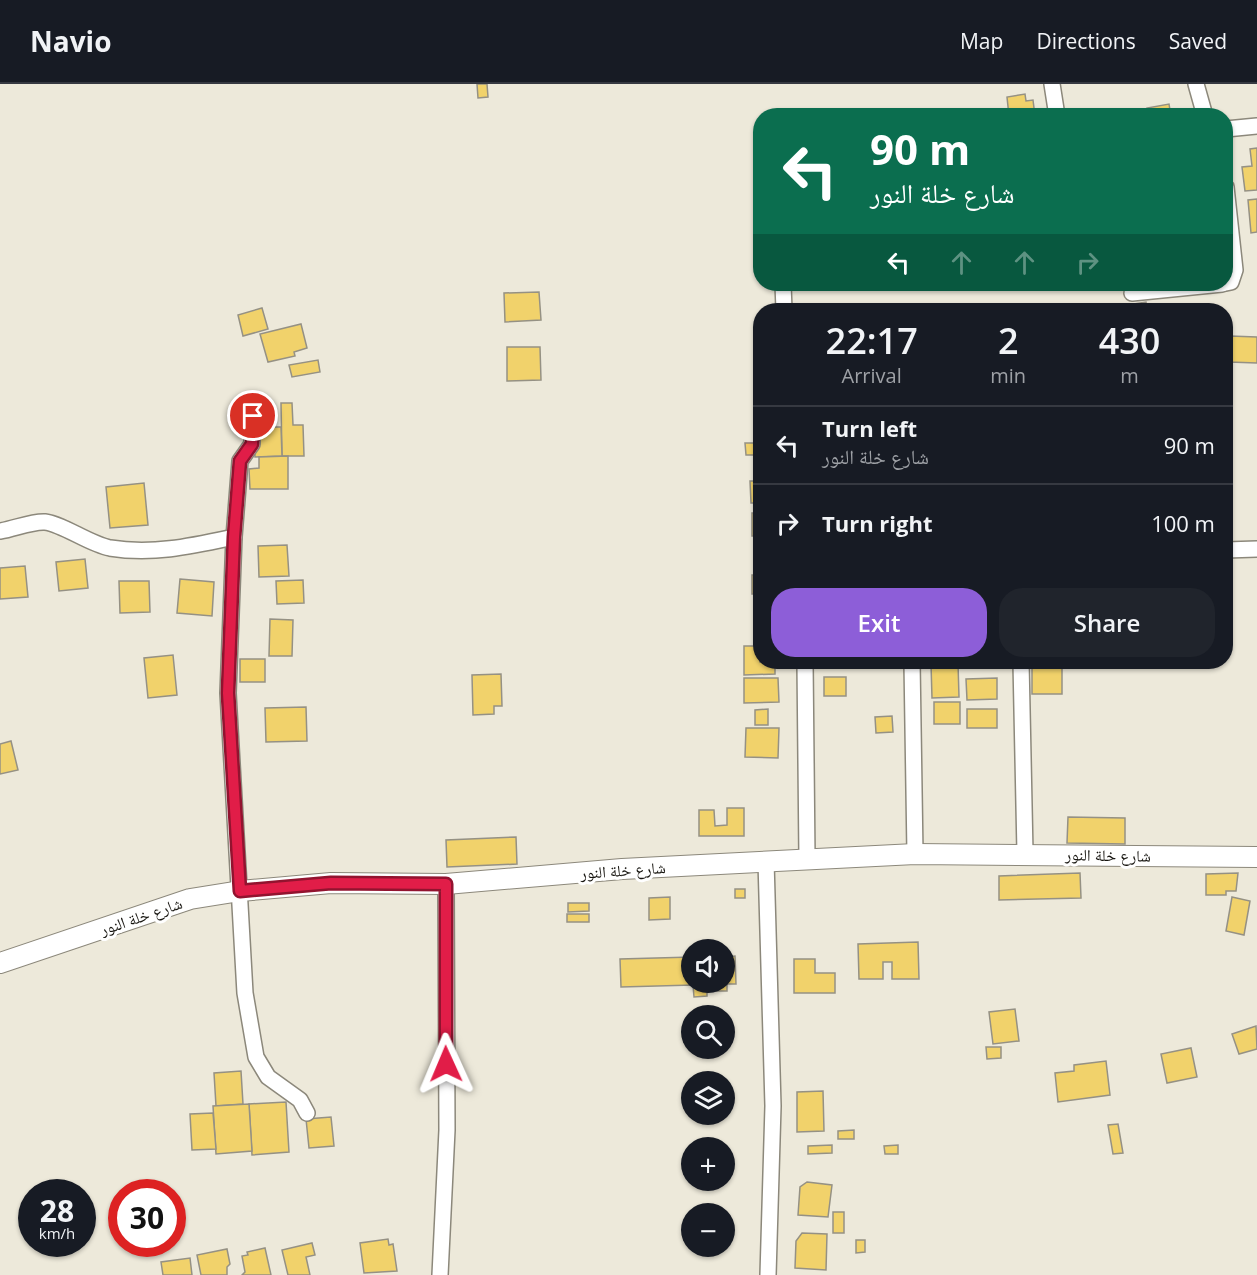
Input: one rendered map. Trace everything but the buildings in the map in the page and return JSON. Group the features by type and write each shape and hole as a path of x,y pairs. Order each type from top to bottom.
{"street":[{"path":"1052,84 1055,108"},
{"path":"1196,84 1203,108"},
{"path":"1233,128 1257,126"},
{"path":"1132,294 1157,291"},
{"path":"252,401 252,444 240,461 234,537 228,693 245,993 256,1057 268,1077 300,1100 307,1113"},
{"path":"0,531 45,522 109,547 143,552 234,537"},
{"path":"1233,550 1257,549"},
{"path":"805,669 807,858"},
{"path":"912,669 915,854"},
{"path":"1021,669 1025,853"},
{"name":"شارع خلة النور","path":"0,963 190,899 240,891 331,883 446,884 622,869 915,854 1025,853 1257,857"},
{"path":"766,861 772,1106 768,1275"},
{"path":"440,1275 447,1130 446,884"}],"route":[{"path":"253,416 252,444 240,461 234,537 228,693 233,738 234,804 240,891 331,883 446,884 446,1064"}]}
